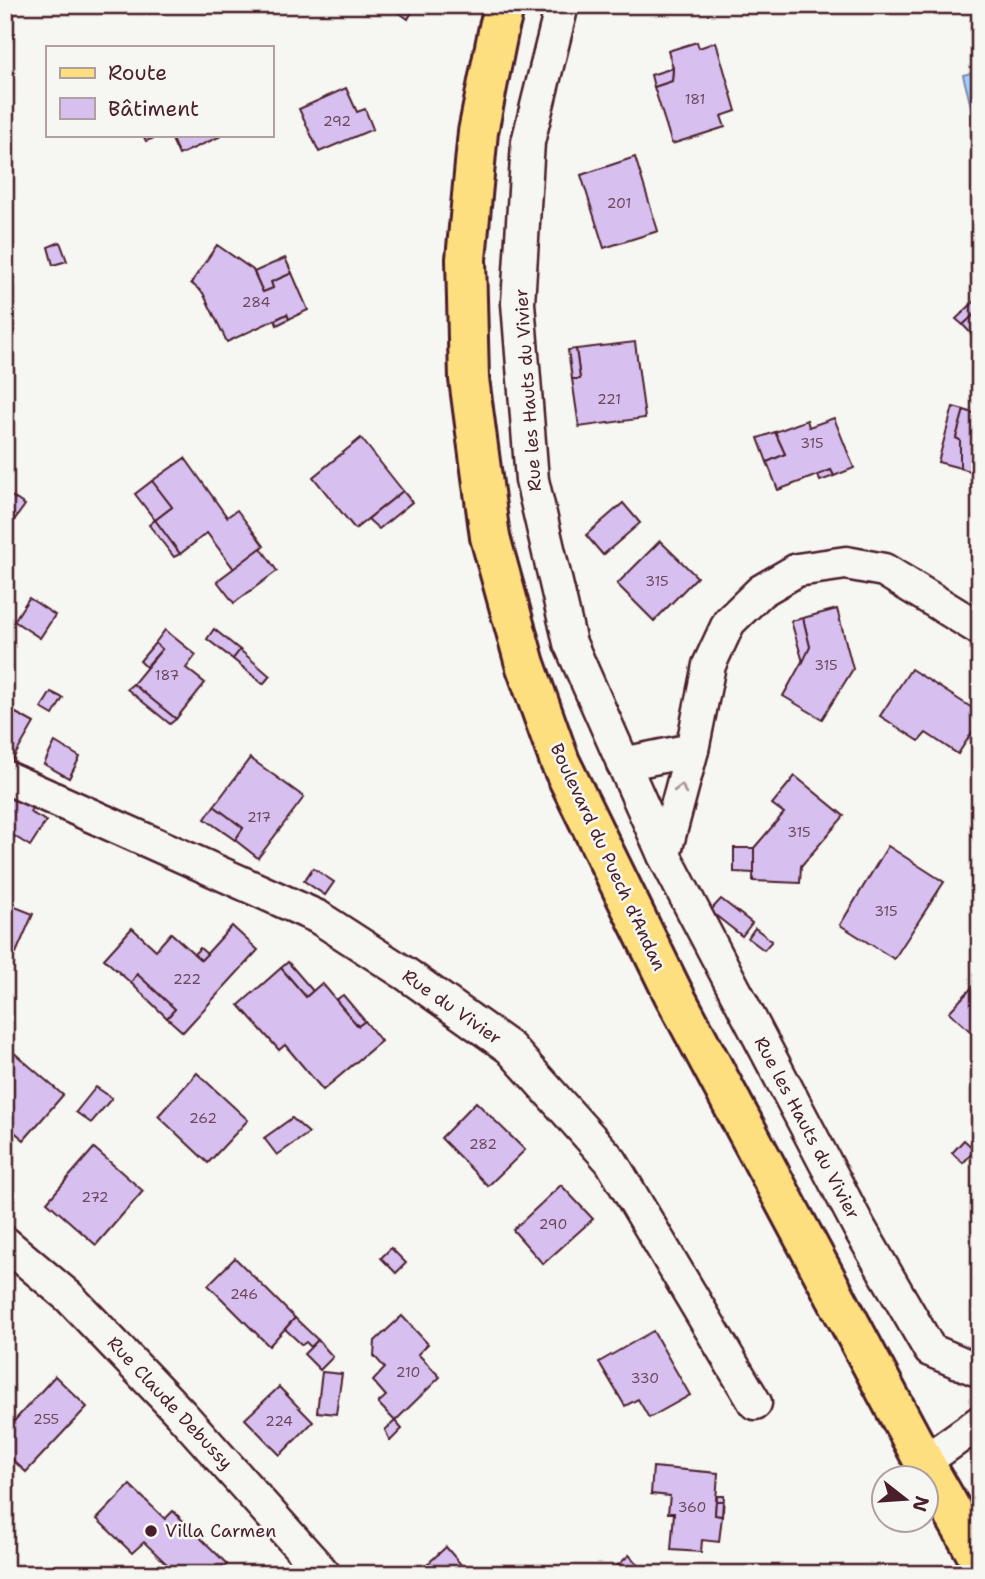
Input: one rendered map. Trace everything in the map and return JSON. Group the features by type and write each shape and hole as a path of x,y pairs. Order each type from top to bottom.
{"main road":[{"name":"Boulevard du Puech d'Andan","path":"505,5 478,132 466,259 469,379 490,537 525,664 560,762 652,950 924,1462 980,1560"}],"street":[{"name":"Rue les Hauts du Vivier","path":"562,5 528,142 518,303 532,480 570,643 664,855 860,1229 930,1350 980,1371"},
{"path":"664,855 692,750 709,666 729,622 761,591 797,570 846,563 884,570 980,629"},
{"path":"624,764 692,750"},
{"name":"Rue du Vivier","path":"5,777 318,917 406,974 510,1048 611,1161 755,1403"},
{"name":"Rue Claude Debussy","path":"5,1243 69,1297 181,1413 324,1574"},
{"path":"924,1462 980,1422"}],"water":[{"path":"980,71 980,129 977,130 963,75"}],"building":[{"path":"386,5 401,5 398,12"},
{"path":"401,5 416,5 408,19 398,12"},
{"path":"697,42 699,48 716,42 736,111 721,116 725,127 672,144 654,87 672,81 673,68 668,51"},
{"path":"673,68 672,81 654,87 651,75"},
{"path":"346,88 357,112 365,109 373,129 319,152 299,109"},
{"path":"144,136 160,136 146,141"},
{"path":"170,136 221,136 179,155"},
{"path":"635,157 658,231 604,248 581,175"},
{"path":"60,242 67,261 53,265 48,247"},
{"path":"217,245 253,270 263,292 273,288 271,282 292,273 308,310 289,319 287,314 227,342 203,293 191,283"},
{"path":"285,258 292,273 271,282 273,288 263,292 254,272"},
{"path":"979,297 980,309 963,325 956,319"},
{"path":"980,309 980,343 963,325"},
{"path":"287,314 289,319 277,325 275,320"},
{"path":"635,342 645,418 579,427 572,379 580,379 576,349"},
{"path":"576,349 580,379 572,379 568,350"},
{"path":"953,407 964,410 956,438 960,440 960,468 938,462"},
{"path":"964,410 980,415 980,474 960,468 960,440 956,438"},
{"path":"834,418 854,468 834,476 831,470 778,490 767,462 785,454 775,432 807,420 809,427"},
{"path":"775,432 785,454 767,462 758,438"},
{"path":"361,438 403,491 355,529 313,477"},
{"path":"185,458 227,517 237,510 264,546 234,569 207,533 180,554 155,520 172,507 152,481"},
{"path":"831,470 834,476 820,481 818,475"},
{"path":"152,481 172,507 155,520 135,494"},
{"path":"403,491 412,502 379,529 368,519"},
{"path":"5,492 25,505 5,533"},
{"path":"623,503 640,523 603,555 586,535"},
{"path":"155,520 180,554 174,557 149,525"},
{"path":"660,541 697,577 654,621 617,584"},
{"path":"261,548 277,571 234,603 217,581"},
{"path":"29,598 55,615 40,638 14,621"},
{"path":"837,609 853,669 822,719 783,696 810,647 803,618"},
{"path":"803,618 810,647 803,662 791,621"},
{"path":"214,629 240,650 233,659 207,639"},
{"path":"165,630 196,655 186,668 205,683 176,719 133,684 162,649 155,643"},
{"path":"155,643 162,649 146,667 140,661"},
{"path":"240,650 270,676 263,684 233,659"},
{"path":"911,669 980,713 980,720 958,754 926,733 919,741 880,716"},
{"path":"133,684 176,719 170,724 127,689"},
{"path":"51,692 63,698 53,715 41,708"},
{"path":"5,707 34,723 7,769 5,769"},
{"path":"55,742 80,757 69,778 44,764"},
{"path":"250,758 304,797 258,858 235,840 243,828 214,806"},
{"path":"795,776 844,816 801,866 800,883 753,881 754,848 784,813 772,804"},
{"path":"5,793 33,806 30,812 46,821 30,846 14,836 5,849"},
{"path":"214,806 243,828 235,840 205,819"},
{"path":"888,846 944,882 894,959 840,925"},
{"path":"734,848 754,848 754,873 734,872"},
{"path":"313,868 334,882 325,895 304,881"},
{"path":"721,899 752,923 742,936 710,911"},
{"path":"5,903 33,914 16,953 5,949"},
{"path":"232,926 258,950 183,1032 167,1018 175,1009 137,974 131,983 104,959 132,928 156,950 171,933 201,960"},
{"path":"755,928 772,941 764,950 748,938"},
{"path":"200,948 207,954 201,960 194,954"},
{"path":"288,962 313,991 306,997 281,968"},
{"path":"281,968 306,997 322,983 358,1026 365,1021 381,1041 323,1090 285,1045 279,1050 239,1005"},
{"path":"137,974 175,1009 167,1018 131,983"},
{"path":"980,979 980,1040 949,1012"},
{"path":"343,995 365,1021 358,1026 336,1000"},
{"path":"5,1045 63,1095 24,1140 5,1124"},
{"path":"197,1073 248,1120 208,1163 158,1116"},
{"path":"96,1087 112,1098 91,1123 76,1112"},
{"path":"476,1102 525,1150 488,1186 441,1138"},
{"path":"292,1118 309,1133 277,1155 264,1138"},
{"path":"964,1140 975,1150 963,1163 952,1153"},
{"path":"94,1148 143,1191 96,1245 47,1202"},
{"path":"561,1185 593,1219 543,1264 513,1230"},
{"path":"391,1248 406,1263 396,1273 381,1258"},
{"path":"235,1258 295,1318 269,1346 208,1285"},
{"path":"402,1316 428,1344 418,1354 440,1377 395,1421 378,1403 386,1396 373,1381 385,1368 374,1356 375,1341"},
{"path":"295,1318 318,1340 311,1347 306,1342 302,1345 285,1329"},
{"path":"653,1331 690,1395 649,1418 638,1399 625,1406 599,1362"},
{"path":"318,1340 333,1357 320,1370 304,1354"},
{"path":"322,1372 342,1374 336,1414 317,1412"},
{"path":"55,1376 87,1407 26,1472 5,1453 5,1431"},
{"path":"279,1387 313,1422 280,1455 245,1419"},
{"path":"395,1421 402,1429 390,1441 385,1430"},
{"path":"653,1467 718,1473 715,1515 722,1516 719,1542 702,1540 701,1552 671,1550 674,1513 668,1513 670,1496 651,1494"},
{"name":"Villa Carmen","path":"130,1485 165,1519 173,1511 227,1564 217,1574 177,1574 144,1542 132,1553 97,1519"},
{"path":"717,1496 724,1496 723,1511 716,1510"},
{"path":"716,1501 723,1501 722,1516 715,1515"},
{"path":"446,1547 469,1574 426,1574 422,1569"},
{"path":"629,1555 646,1574 614,1574 612,1571"}],"place":[{"name":"Villa Carmen","path":"151,1531"}]}
